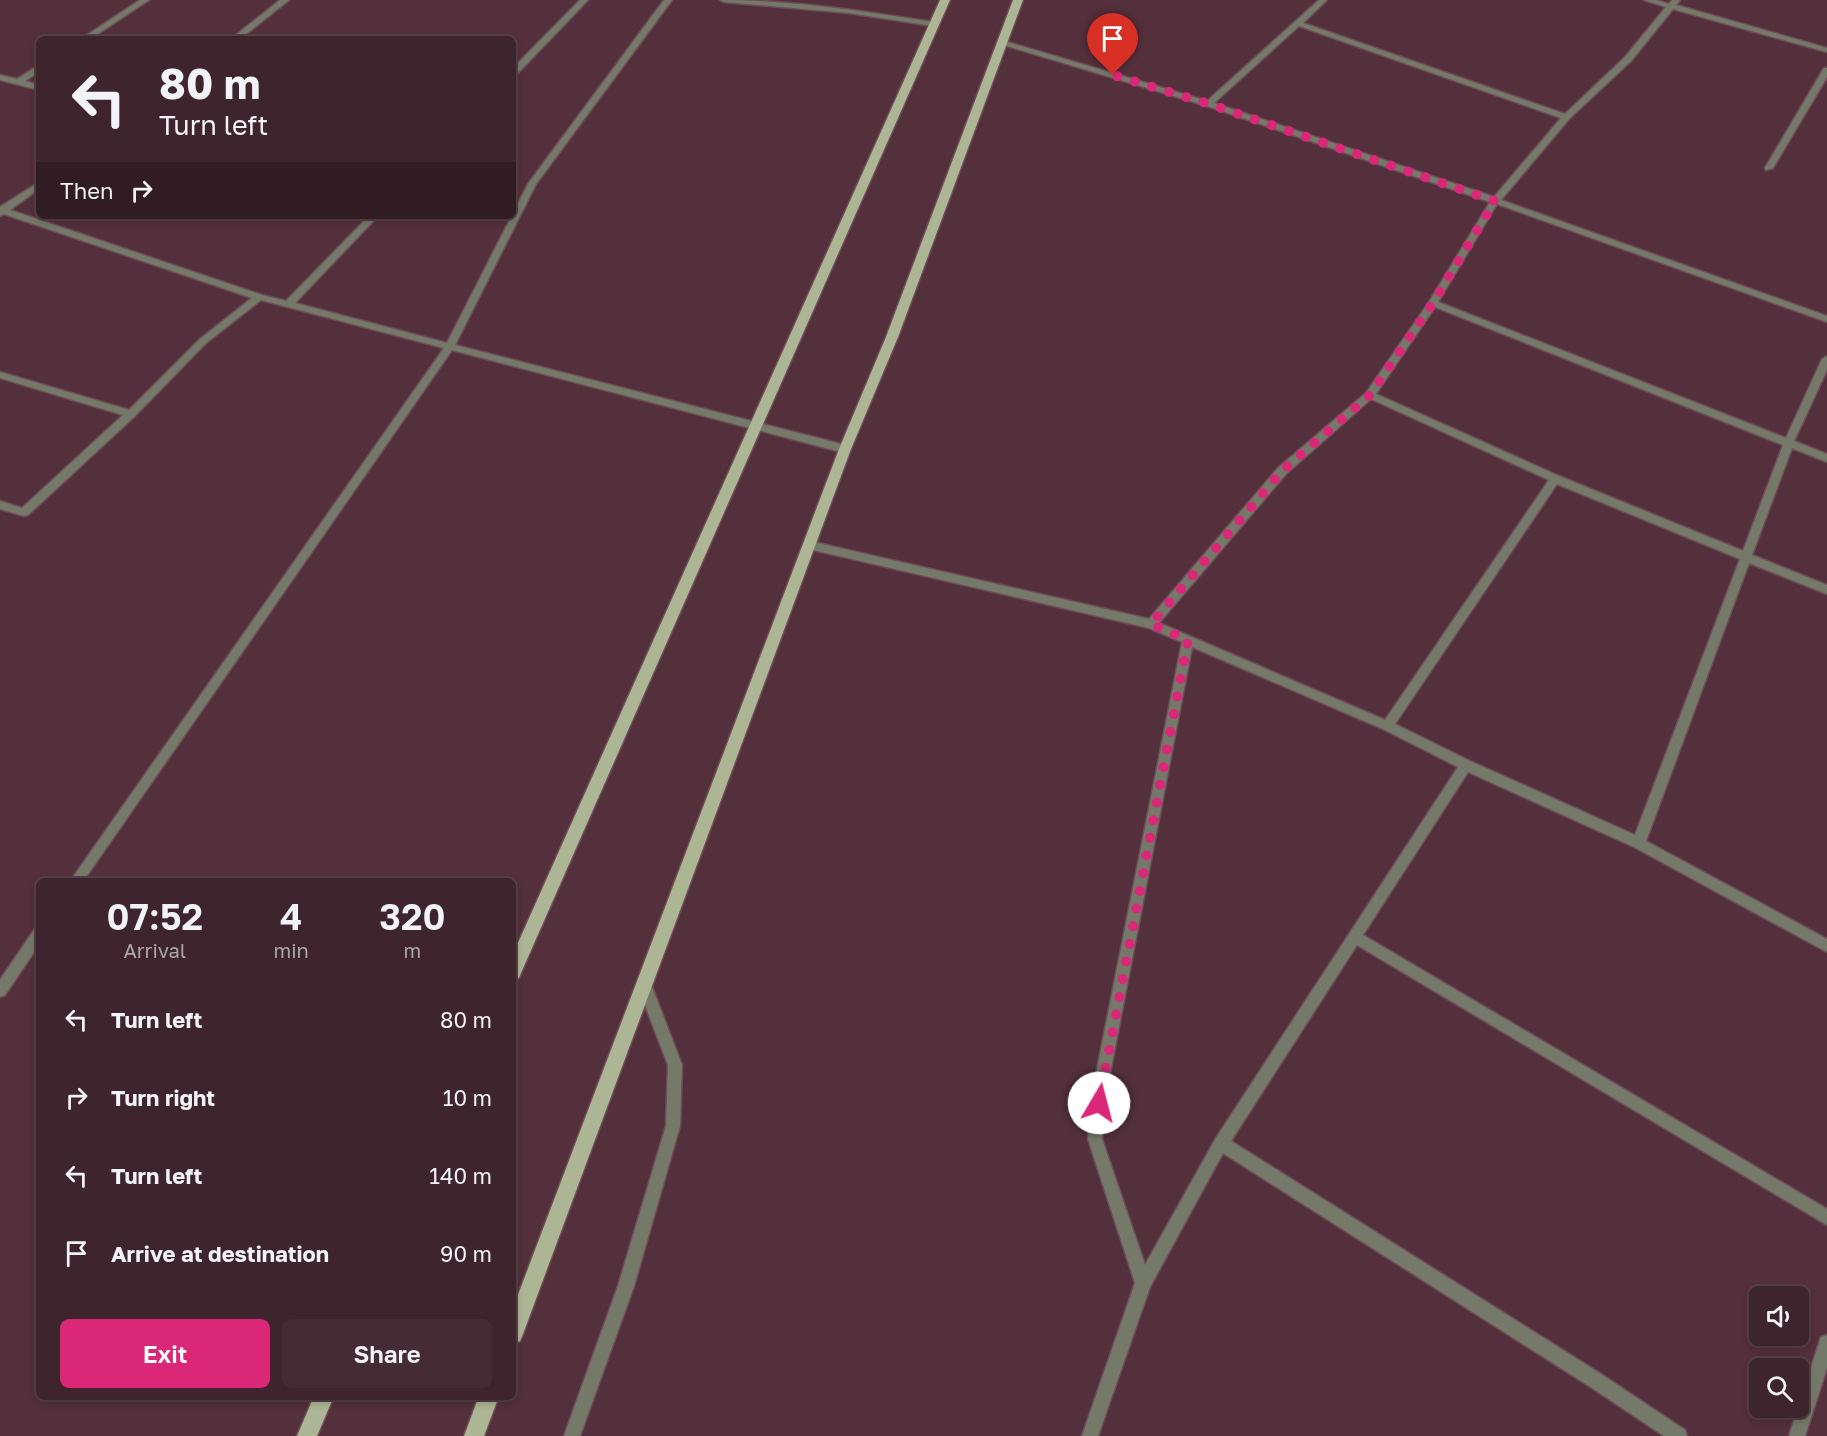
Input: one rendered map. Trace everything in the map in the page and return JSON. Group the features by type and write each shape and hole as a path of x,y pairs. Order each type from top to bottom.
{"main road":[{"path":"516,966 945,0"},
{"path":"516,1326 845,449 892,338 1018,0"},
{"path":"307,1436 322,1400"},
{"path":"474,1436 488,1400"}],"street":[{"path":"90,36 145,0"},
{"path":"239,36 285,0"},
{"path":"516,70 584,0"},
{"path":"516,216 532,184 668,0"},
{"path":"724,0 849,11 933,24"},
{"path":"1209,104 1323,0"},
{"path":"1648,0 1673,3 1827,51"},
{"path":"1151,624 1282,471 1370,395 1433,303 1495,201 1566,117 1628,59 1673,3"},
{"path":"1296,23 1566,117"},
{"path":"1001,43 1209,104 1495,201 1827,319"},
{"path":"1769,168 1827,70"},
{"path":"18,82 36,71"},
{"path":"0,77 36,87"},
{"path":"1,211 36,187"},
{"path":"1,211 259,297 756,428 845,449"},
{"path":"288,305 371,219"},
{"path":"78,878 449,348 514,219"},
{"path":"0,505 24,512 131,414 203,341 259,297"},
{"path":"1433,303 1827,458"},
{"path":"1639,843 1788,444 1827,359"},
{"path":"0,375 131,414"},
{"path":"1370,395 1555,479 1827,590"},
{"path":"1387,726 1555,479"},
{"path":"809,545 1151,624 1387,726 1466,765 1639,843 1827,946"},
{"path":"1143,1282 1095,1139 1101,1084 1188,640"},
{"path":"1090,1436 1143,1282 1221,1143 1466,765"},
{"path":"1355,937 1827,1217"},
{"path":"0,991 4,976 36,938"},
{"path":"572,1436 626,1286 674,1126 675,1065 645,987"},
{"path":"1221,1143 1679,1436"},
{"path":"1797,1436 1827,1343"}],"route":[{"path":"1099,1103 1188,640 1151,624 1282,471 1370,395 1433,303 1495,201 1209,104 1113,75"}]}
